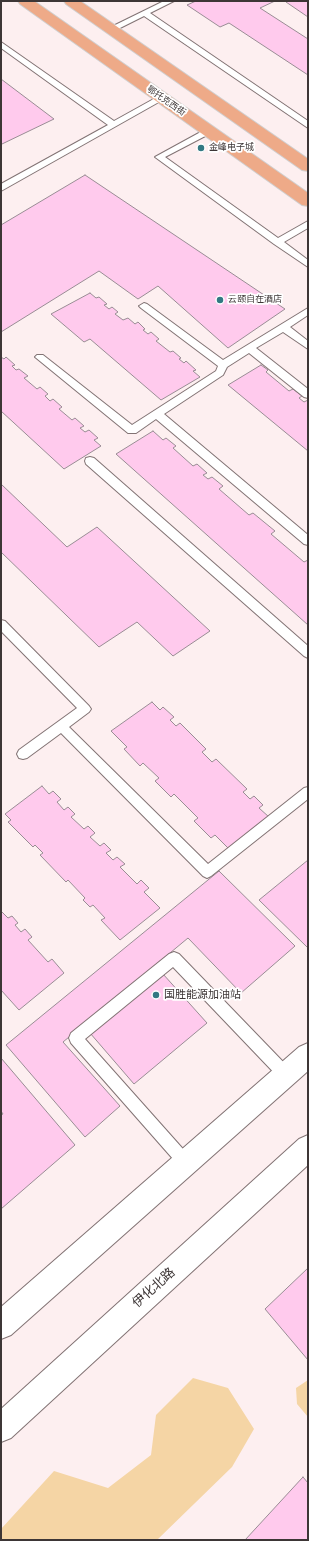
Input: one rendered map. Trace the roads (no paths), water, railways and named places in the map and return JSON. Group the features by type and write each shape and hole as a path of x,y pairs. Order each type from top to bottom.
{"main road":[{"name":"鄂托克西街","path":"25,1 308,201"},
{"path":"71,1 308,166"}],"street":[{"path":"1,1325 308,1056"},
{"name":"伊化北路","path":"1,1428 308,1148"}],"lane":[{"path":"111,29 170,1"},
{"path":"144,13 308,125"},
{"path":"1,44 114,125"},
{"path":"1,188 162,98"},
{"path":"208,131 159,157 308,264"},
{"path":"277,242 308,224"},
{"path":"144,306 223,365"},
{"path":"40,357 132,430 220,373 223,365 308,311"},
{"path":"283,327 308,346"},
{"path":"250,348 308,394"},
{"path":"157,414 308,541"},
{"path":"90,461 308,652"},
{"path":"1,624 85,709 23,754"},
{"path":"62,727 207,872 308,792"},
{"path":"186,1163 76,1038 174,958 286,1075"}],"place":[{"name":"金峰电子城","path":"201,148"},
{"name":"云颐自在酒店","path":"220,300"},
{"name":"国胜能源加油站","path":"156,995"}]}
